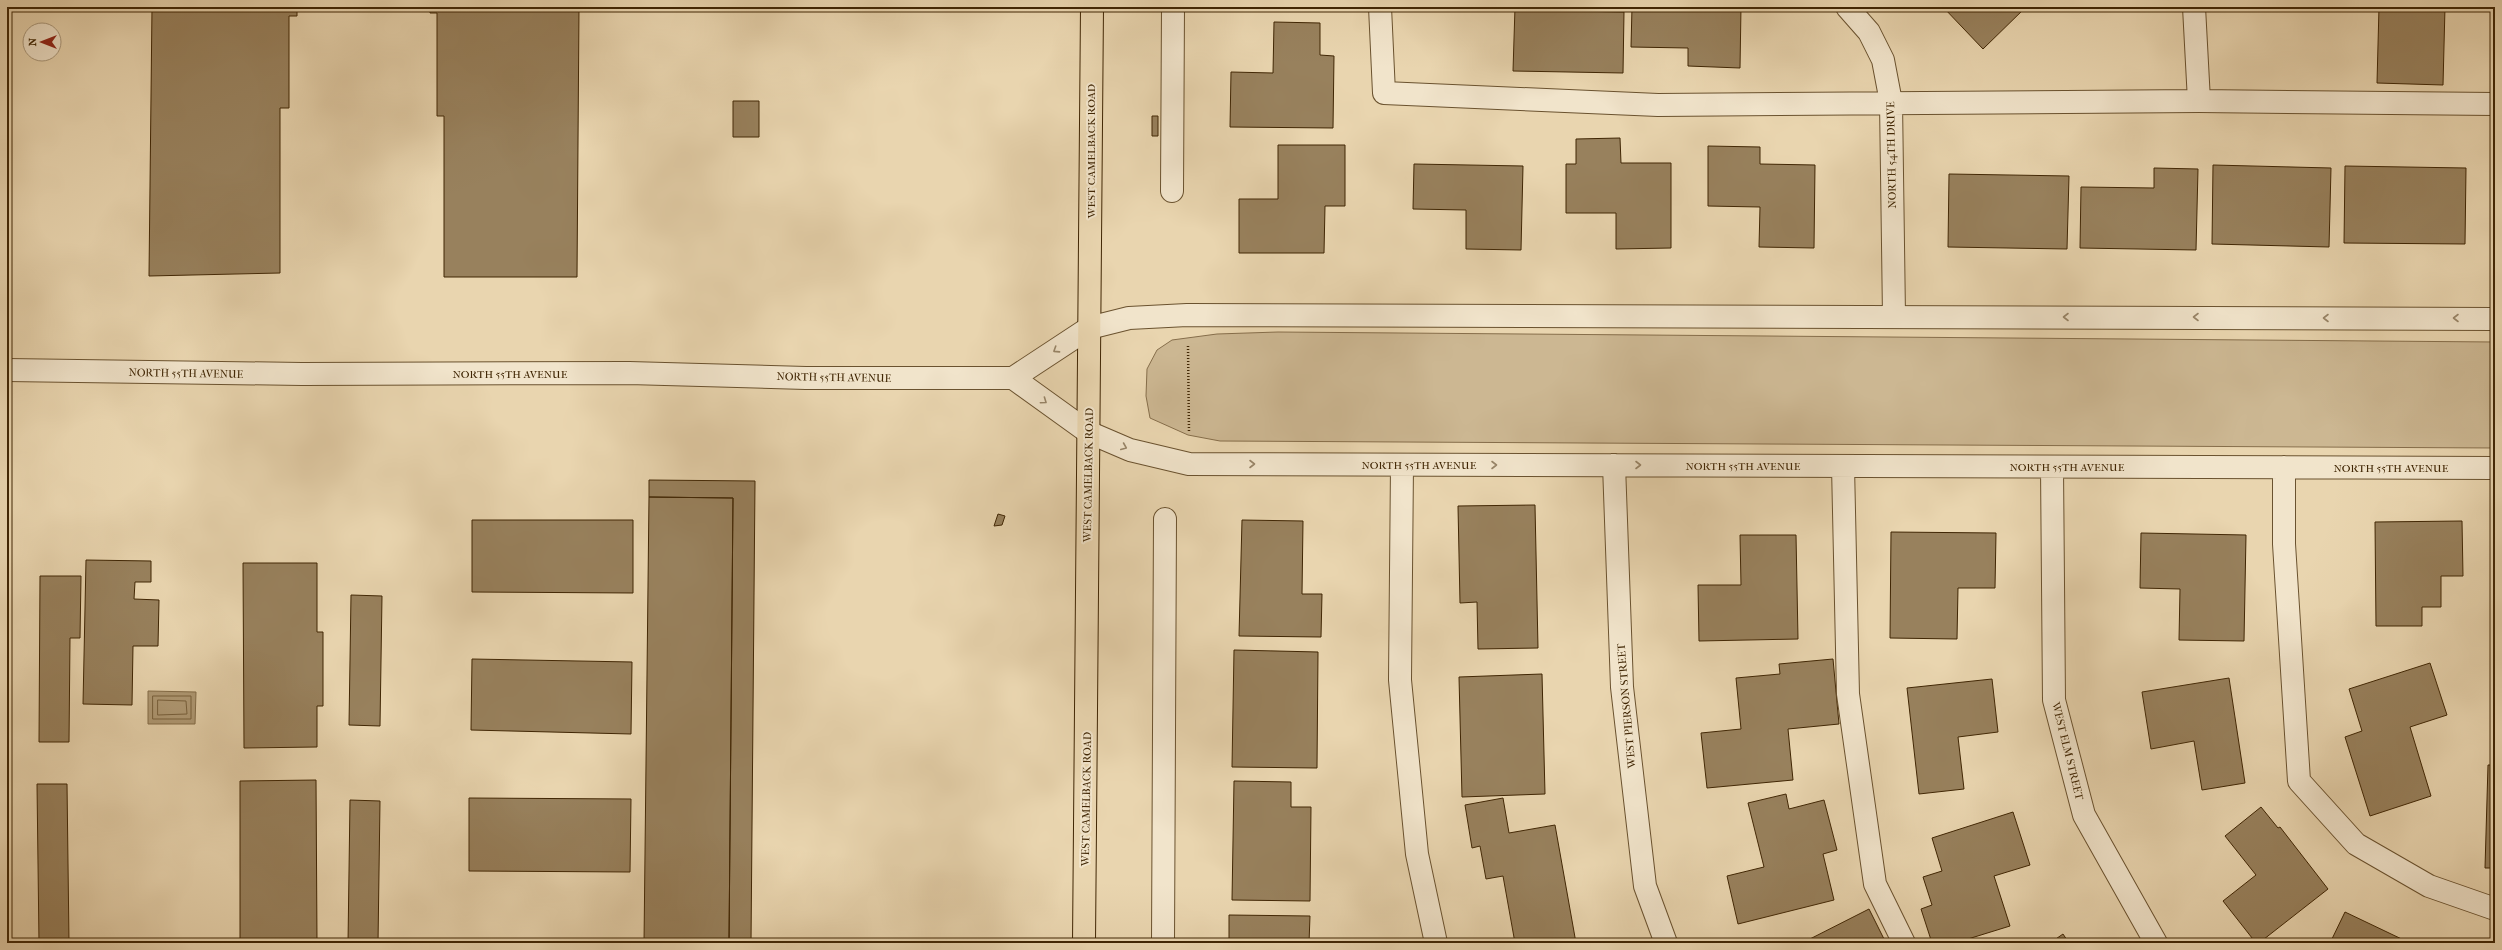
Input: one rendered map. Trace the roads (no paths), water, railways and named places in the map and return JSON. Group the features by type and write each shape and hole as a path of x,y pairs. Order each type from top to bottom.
{"main road":[{"name":"WEST CAMELBACK ROAD","path":"1084,943 1092,7"}],"street":[{"path":"1172,191 1173,7"},
{"path":"1380,7 1384,93 1658,105 2199,100 2495,104"},
{"name":"NORTH 54TH DRIVE","path":"1846,7 1869,32 1883,60 1891,102 1894,316"},
{"path":"2194,7 2199,100"},
{"path":"1013,378 1089,328 1129,318 1186,315 2495,319"},
{"name":"NORTH 55TH AVENUE","path":"7,370 302,374 629,373 806,378 1013,378 1088,432 1130,450 1189,464 2495,468"},
{"path":"1402,465 1400,680 1417,854 1436,943"},
{"name":"WEST PIERSON STREET","path":"1614,465 1622,687 1645,886 1666,943"},
{"path":"1843,466 1848,694 1875,884 1904,943"},
{"name":"WEST ELM STREET","path":"2052,467 2054,700 2084,814 2156,943"},
{"path":"2284,467 2284,544 2299,780 2356,844 2429,886 2495,909"},
{"path":"1163,943 1165,519"}],"water":[{"path":"148,691 196,692 195,724 148,724"}]}
